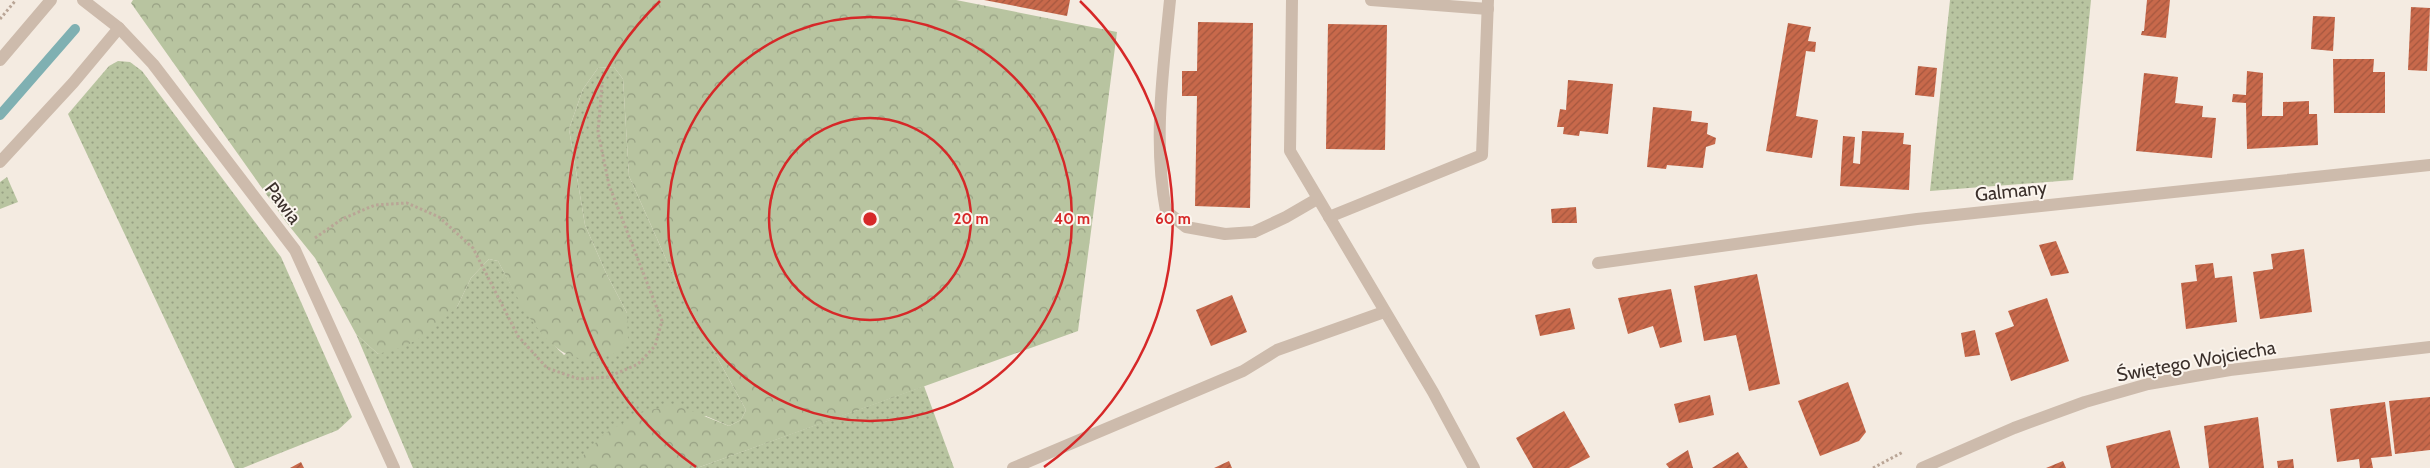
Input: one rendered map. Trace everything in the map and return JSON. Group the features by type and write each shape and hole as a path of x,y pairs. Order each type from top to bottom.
{"street":[{"path":"0,60 51,0"},
{"name":"Pawia","path":"83,0 119,28 153,64 295,250 394,468"},
{"path":"1170,0 1160,111 1159,176 1166,211 1186,227 1225,234 1254,232 1286,217 1317,198"},
{"path":"1292,0 1290,151 1433,392 1474,468"},
{"path":"1329,217 1482,155 1488,5 1371,0"},
{"path":"0,162 73,83 119,28"},
{"name":"Galmany","path":"1598,263 1917,219 2430,165"},
{"path":"1013,468 1243,371 1277,350 1384,312"},
{"name":"Świętego Wojciecha","path":"1922,468 2014,428 2085,402 2148,384 2230,370 2430,347"}],"path":[{"path":"0,18 16,0"},
{"path":"295,250 342,219 375,205 407,203 439,217 473,248 518,336 547,368 579,379 608,377 638,364 655,346 662,321 609,185 598,132 602,84"}],"green space":[{"path":"133,0 956,0 1117,32 1078,331 697,468 579,468 579,460 604,434 640,413 674,404 729,426 741,420 746,410 679,288 629,176 623,79 614,67 598,68 583,89 569,129 585,225 606,273 627,313 628,339 615,353 604,357 579,358 564,352 549,341 536,327 498,261 489,259 471,278 457,307 430,332 404,347 378,354 356,334 315,258 286,222 131,3"},
{"path":"1950,0 2091,0 2073,180 1930,191"},
{"path":"118,61 130,62 142,71 281,257 352,417 338,430 243,468 235,468 68,114 109,66"},
{"path":"614,67 623,79 629,176 679,288 746,410 741,420 729,426 706,416 579,460 579,468 413,468 356,334 378,354 457,307 471,278 489,259 498,261 527,311 543,333 564,355 627,313 606,273 585,225 569,129 583,89 598,68"},
{"path":"7,177 18,202 0,209 0,182"},
{"path":"924,386 954,468 697,468"}],"building":[{"path":"984,0 1070,0 1067,16"},
{"path":"2147,0 2170,0 2166,38 2141,35 2142,31 2144,31"},
{"path":"2411,7 2430,8 2427,71 2408,70"},
{"path":"2313,16 2335,17 2333,51 2311,49"},
{"path":"1198,22 1253,23 1250,208 1195,206 1197,96 1182,96 1182,71 1197,71"},
{"path":"1788,23 1811,27 1808,41 1816,42 1815,52 1806,51 1796,116 1818,120 1812,158 1766,151"},
{"path":"1328,24 1387,25 1385,150 1326,149"},
{"path":"2333,59 2374,59 2373,72 2385,72 2385,113 2334,113"},
{"path":"1918,66 1937,68 1934,97 1915,95"},
{"path":"2247,71 2263,73 2262,116 2283,116 2283,102 2309,101 2309,114 2317,114 2318,145 2247,149 2246,103 2232,102 2233,94 2246,95"},
{"path":"2144,73 2178,77 2175,103 2203,106 2202,117 2216,118 2212,158 2136,151"},
{"path":"1568,80 1613,84 1608,134 1580,131 1579,136 1563,134 1564,127 1557,127 1560,109 1566,110"},
{"path":"1653,107 1692,111 1691,121 1708,123 1707,134 1716,138 1715,144 1706,147 1703,168 1667,165 1666,169 1647,167"},
{"path":"1862,131 1904,133 1903,144 1911,145 1909,190 1840,186 1843,136 1855,137 1853,163 1860,164"},
{"path":"1576,207 1577,223 1552,223 1551,209"},
{"path":"2056,241 2069,273 2051,276 2039,245"},
{"path":"2304,249 2312,312 2260,319 2253,272 2273,269 2271,254"},
{"path":"2213,263 2215,278 2232,276 2237,322 2186,329 2181,283 2197,281 2195,265"},
{"path":"1757,274 1780,384 1749,391 1736,335 1704,341 1694,286"},
{"path":"1671,289 1682,342 1660,348 1653,326 1628,334 1618,298"},
{"path":"1232,295 1247,332 1211,346 1196,310"},
{"path":"2047,298 2069,361 2011,381 1995,333 2014,326 2008,311"},
{"path":"1570,308 1575,329 1540,336 1535,315"},
{"path":"1975,330 1980,355 1965,357 1961,333"},
{"path":"1848,382 1866,432 1859,441 1820,456 1798,401"},
{"path":"1710,395 1714,415 1679,423 1674,404"},
{"path":"2430,397 2430,450 2395,454 2389,401"},
{"path":"2385,402 2392,456 2371,458 2373,468 2360,468 2359,459 2337,462 2330,409"},
{"path":"1564,411 1590,457 1569,468 1533,468 1516,438"},
{"path":"2258,417 2264,468 2209,468 2204,426"},
{"path":"2170,430 2180,468 2111,468 2106,446"},
{"path":"1688,450 1693,468 1669,468 1666,464"},
{"path":"1738,452 1748,468 1712,468"},
{"path":"2293,459 2294,468 2278,468 2277,461"},
{"path":"1229,461 1232,468 1214,468"},
{"path":"2063,461 2066,468 2046,468"},
{"path":"301,462 304,468 290,468"}],"waterway":[{"path":"0,115 75,29"}]}
